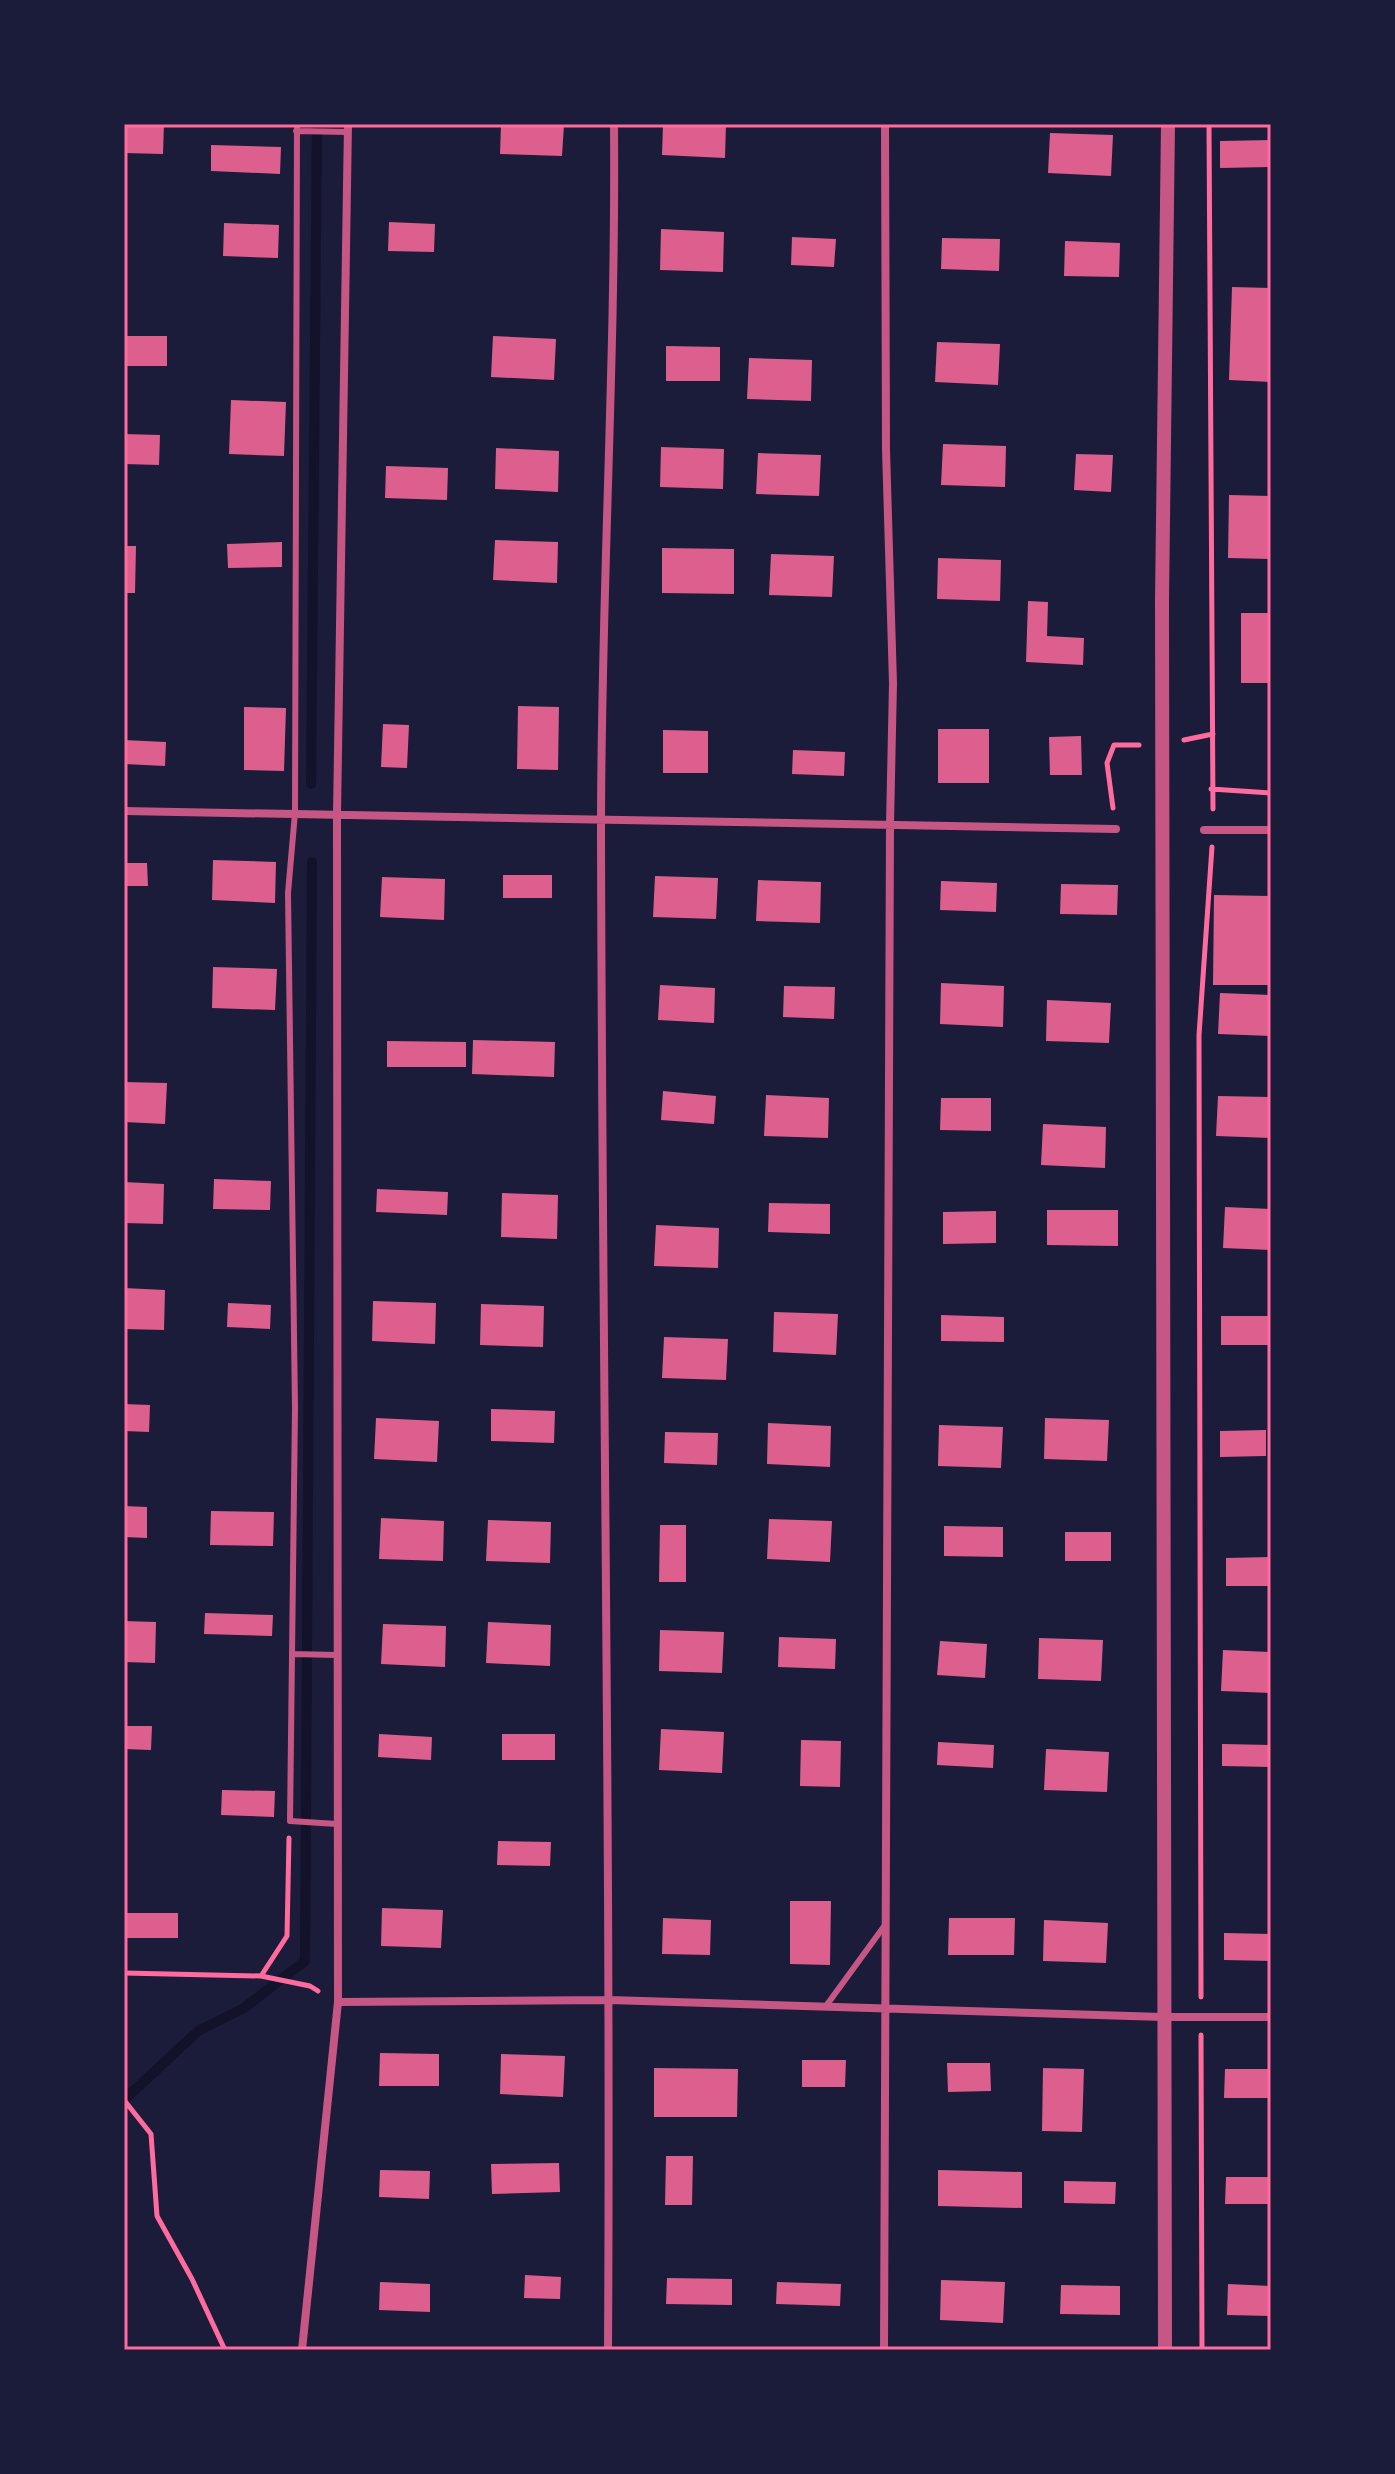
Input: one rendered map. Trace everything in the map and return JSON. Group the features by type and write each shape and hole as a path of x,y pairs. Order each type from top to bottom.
{"street":[{"path":"608,2350 610,2000 601,821 615,241 614,124"},
{"path":"884,2350 882,2233 886,2008 893,683 886,450 885,124"},
{"path":"1165,2350 1162,600 1168,124"},
{"path":"302,2350 338,2002 337,814 348,128"},
{"path":"124,811 1116,829"},
{"path":"1204,830 1271,830"},
{"path":"338,2002 610,2000 1163,2017 1271,2017"}],"lane":[{"path":"337,1824 290,1821 295,1408 288,893 295,813 296,128 348,128"},
{"path":"292,1654 337,1655"},
{"path":"826,2006 886,1923"}],"path":[{"path":"1209,124 1213,801"},
{"path":"1211,789 1271,793"},
{"path":"1202,2350 1199,1035 1212,855"},
{"path":"261,1976 287,1936 290,1821"},
{"path":"124,1973 261,1976 310,1986"},
{"path":"124,2100 151,2134 157,2216 192,2279 225,2350"}],"building":[{"path":"124,124 164,124 163,154 124,153"},
{"path":"501,124 564,125 562,156 500,154"},
{"path":"663,124 726,124 725,158 662,155"},
{"path":"1050,133 1113,135 1111,176 1048,173"},
{"path":"1271,140 1271,167 1220,168 1220,141"},
{"path":"211,145 281,147 280,174 211,171"},
{"path":"389,222 435,224 434,252 388,251"},
{"path":"224,223 279,225 278,258 223,256"},
{"path":"661,229 724,232 723,272 660,270"},
{"path":"792,237 836,239 834,267 791,265"},
{"path":"942,238 1000,239 999,271 941,269"},
{"path":"1065,241 1120,243 1119,277 1064,276"},
{"path":"1232,287 1271,288 1271,382 1229,380"},
{"path":"124,336 167,336 167,366 124,366"},
{"path":"493,336 556,339 554,380 491,377"},
{"path":"937,342 1000,344 998,385 935,382"},
{"path":"666,346 720,347 720,381 666,381"},
{"path":"749,358 812,360 811,401 747,399"},
{"path":"231,400 286,402 284,456 229,454"},
{"path":"124,434 160,435 159,465 124,464"},
{"path":"943,444 1006,446 1005,487 941,485"},
{"path":"661,447 724,449 723,489 660,487"},
{"path":"496,448 559,451 558,492 495,489"},
{"path":"758,453 821,455 819,496 756,494"},
{"path":"1076,454 1113,455 1111,492 1074,490"},
{"path":"386,466 448,468 447,500 385,498"},
{"path":"1229,495 1271,496 1271,559 1228,558"},
{"path":"495,540 558,542 557,583 493,580"},
{"path":"282,542 282,567 228,568 227,544"},
{"path":"124,546 136,546 135,593 124,593"},
{"path":"662,548 734,549 734,594 662,593"},
{"path":"771,554 834,556 832,597 769,595"},
{"path":"938,558 1001,560 1000,601 937,599"},
{"path":"1028,601 1048,602 1047,636 1084,638 1083,665 1026,662"},
{"path":"1241,613 1271,613 1271,683 1241,683"},
{"path":"518,706 559,707 558,770 517,769"},
{"path":"244,707 286,708 284,771 244,770"},
{"path":"383,724 409,725 407,768 381,767"},
{"path":"938,729 989,729 989,783 938,783"},
{"path":"663,730 708,731 708,773 663,773"},
{"path":"1081,736 1082,775 1050,775 1049,737"},
{"path":"124,740 166,742 165,766 124,764"},
{"path":"793,750 845,752 844,776 792,774"},
{"path":"213,860 276,862 275,903 212,900"},
{"path":"124,863 147,863 148,886 124,886"},
{"path":"503,875 552,875 552,898 503,898"},
{"path":"655,876 718,878 716,919 653,917"},
{"path":"382,877 445,879 444,920 380,917"},
{"path":"758,880 821,882 820,923 756,921"},
{"path":"941,881 997,883 996,912 940,910"},
{"path":"1061,884 1118,885 1117,915 1060,914"},
{"path":"1214,895 1271,896 1271,985 1213,985"},
{"path":"213,967 277,969 275,1010 212,1008"},
{"path":"941,983 1004,986 1003,1027 940,1024"},
{"path":"660,985 715,988 714,1023 658,1020"},
{"path":"784,986 835,987 834,1019 783,1017"},
{"path":"1220,993 1271,995 1271,1036 1218,1034"},
{"path":"1047,1000 1111,1003 1109,1043 1046,1041"},
{"path":"473,1040 555,1042 554,1077 472,1074"},
{"path":"387,1041 466,1042 466,1067 387,1067"},
{"path":"124,1082 167,1083 165,1124 124,1122"},
{"path":"663,1091 716,1096 714,1124 661,1120"},
{"path":"766,1095 829,1098 828,1138 764,1136"},
{"path":"1218,1096 1271,1097 1271,1138 1216,1136"},
{"path":"941,1098 991,1098 991,1131 940,1130"},
{"path":"1043,1124 1106,1127 1105,1168 1041,1165"},
{"path":"214,1179 271,1181 270,1210 213,1209"},
{"path":"124,1182 164,1184 163,1224 124,1223"},
{"path":"377,1189 448,1192 447,1215 376,1212"},
{"path":"502,1193 558,1195 557,1239 501,1237"},
{"path":"769,1203 830,1204 830,1234 768,1232"},
{"path":"1225,1207 1271,1209 1271,1250 1223,1248"},
{"path":"1047,1210 1118,1210 1118,1246 1047,1245"},
{"path":"996,1211 996,1243 943,1244 943,1212"},
{"path":"656,1225 719,1228 718,1268 654,1266"},
{"path":"124,1288 165,1290 164,1330 124,1329"},
{"path":"373,1301 436,1303 435,1344 372,1341"},
{"path":"228,1303 271,1305 270,1329 227,1327"},
{"path":"481,1304 544,1306 543,1347 480,1345"},
{"path":"774,1312 838,1314 836,1355 773,1352"},
{"path":"941,1315 1004,1317 1004,1342 941,1341"},
{"path":"1221,1316 1271,1316 1271,1345 1221,1345"},
{"path":"664,1337 728,1339 726,1380 662,1378"},
{"path":"124,1404 150,1405 149,1432 124,1431"},
{"path":"491,1409 555,1411 554,1443 491,1441"},
{"path":"376,1418 439,1421 437,1462 374,1459"},
{"path":"1045,1418 1109,1420 1107,1461 1044,1459"},
{"path":"768,1423 831,1426 830,1467 767,1464"},
{"path":"939,1425 1003,1427 1001,1468 938,1466"},
{"path":"1266,1430 1266,1456 1220,1457 1220,1431"},
{"path":"665,1432 718,1433 717,1465 664,1463"},
{"path":"124,1506 147,1507 147,1538 124,1537"},
{"path":"211,1511 274,1512 273,1546 210,1545"},
{"path":"381,1518 444,1521 443,1561 379,1559"},
{"path":"769,1519 832,1521 830,1562 767,1559"},
{"path":"488,1520 551,1522 550,1563 486,1561"},
{"path":"660,1525 686,1525 686,1582 659,1582"},
{"path":"944,1526 1003,1527 1003,1557 944,1556"},
{"path":"1065,1532 1111,1532 1111,1561 1065,1561"},
{"path":"1271,1557 1271,1586 1226,1586 1226,1558"},
{"path":"205,1613 273,1615 272,1636 204,1634"},
{"path":"124,1621 156,1622 155,1663 124,1662"},
{"path":"488,1622 551,1625 550,1666 486,1663"},
{"path":"383,1624 446,1626 445,1667 381,1664"},
{"path":"660,1630 724,1632 722,1673 659,1671"},
{"path":"779,1637 836,1639 835,1669 778,1667"},
{"path":"1039,1638 1103,1640 1101,1681 1038,1679"},
{"path":"940,1641 987,1644 985,1678 937,1675"},
{"path":"1223,1650 1271,1652 1271,1693 1221,1691"},
{"path":"124,1726 152,1726 151,1750 124,1749"},
{"path":"661,1729 724,1732 722,1773 659,1770"},
{"path":"379,1734 432,1737 431,1760 378,1757"},
{"path":"502,1734 555,1734 555,1760 502,1760"},
{"path":"801,1740 841,1741 840,1787 800,1786"},
{"path":"938,1742 994,1745 993,1768 937,1765"},
{"path":"1222,1744 1271,1745 1271,1767 1222,1766"},
{"path":"1046,1749 1109,1752 1107,1792 1044,1790"},
{"path":"222,1790 275,1791 274,1817 221,1815"},
{"path":"498,1841 551,1842 550,1866 497,1865"},
{"path":"790,1901 831,1901 830,1965 790,1964"},
{"path":"382,1908 443,1910 441,1948 381,1946"},
{"path":"124,1913 178,1913 178,1938 124,1938"},
{"path":"663,1918 711,1920 710,1955 662,1954"},
{"path":"949,1918 1015,1918 1014,1955 948,1955"},
{"path":"1044,1920 1108,1923 1106,1963 1043,1961"},
{"path":"1224,1933 1271,1934 1271,1961 1224,1960"},
{"path":"380,2053 439,2054 439,2086 379,2086"},
{"path":"501,2054 565,2056 563,2097 500,2094"},
{"path":"802,2060 846,2060 845,2087 802,2087"},
{"path":"947,2063 990,2063 991,2091 948,2092"},
{"path":"654,2068 738,2069 737,2117 654,2117"},
{"path":"1043,2068 1084,2069 1082,2132 1042,2131"},
{"path":"1225,2069 1271,2069 1271,2098 1224,2098"},
{"path":"666,2156 693,2156 692,2205 665,2205"},
{"path":"559,2163 560,2192 492,2194 491,2164"},
{"path":"380,2170 430,2171 429,2199 379,2197"},
{"path":"938,2170 1022,2172 1022,2208 938,2206"},
{"path":"1226,2177 1271,2177 1271,2204 1225,2204"},
{"path":"1064,2181 1116,2182 1115,2204 1064,2203"},
{"path":"525,2275 561,2277 560,2299 524,2298"},
{"path":"667,2278 732,2279 732,2305 666,2304"},
{"path":"941,2280 1005,2282 1003,2323 940,2320"},
{"path":"380,2282 430,2284 430,2312 379,2310"},
{"path":"777,2282 841,2284 840,2306 776,2304"},
{"path":"1228,2284 1271,2286 1271,2316 1227,2315"},
{"path":"1061,2285 1120,2286 1120,2315 1060,2314"}],"waterway":[{"path":"311,784 317,124"},
{"path":"124,2100 198,2031 244,2008 305,1961 312,862"}]}
